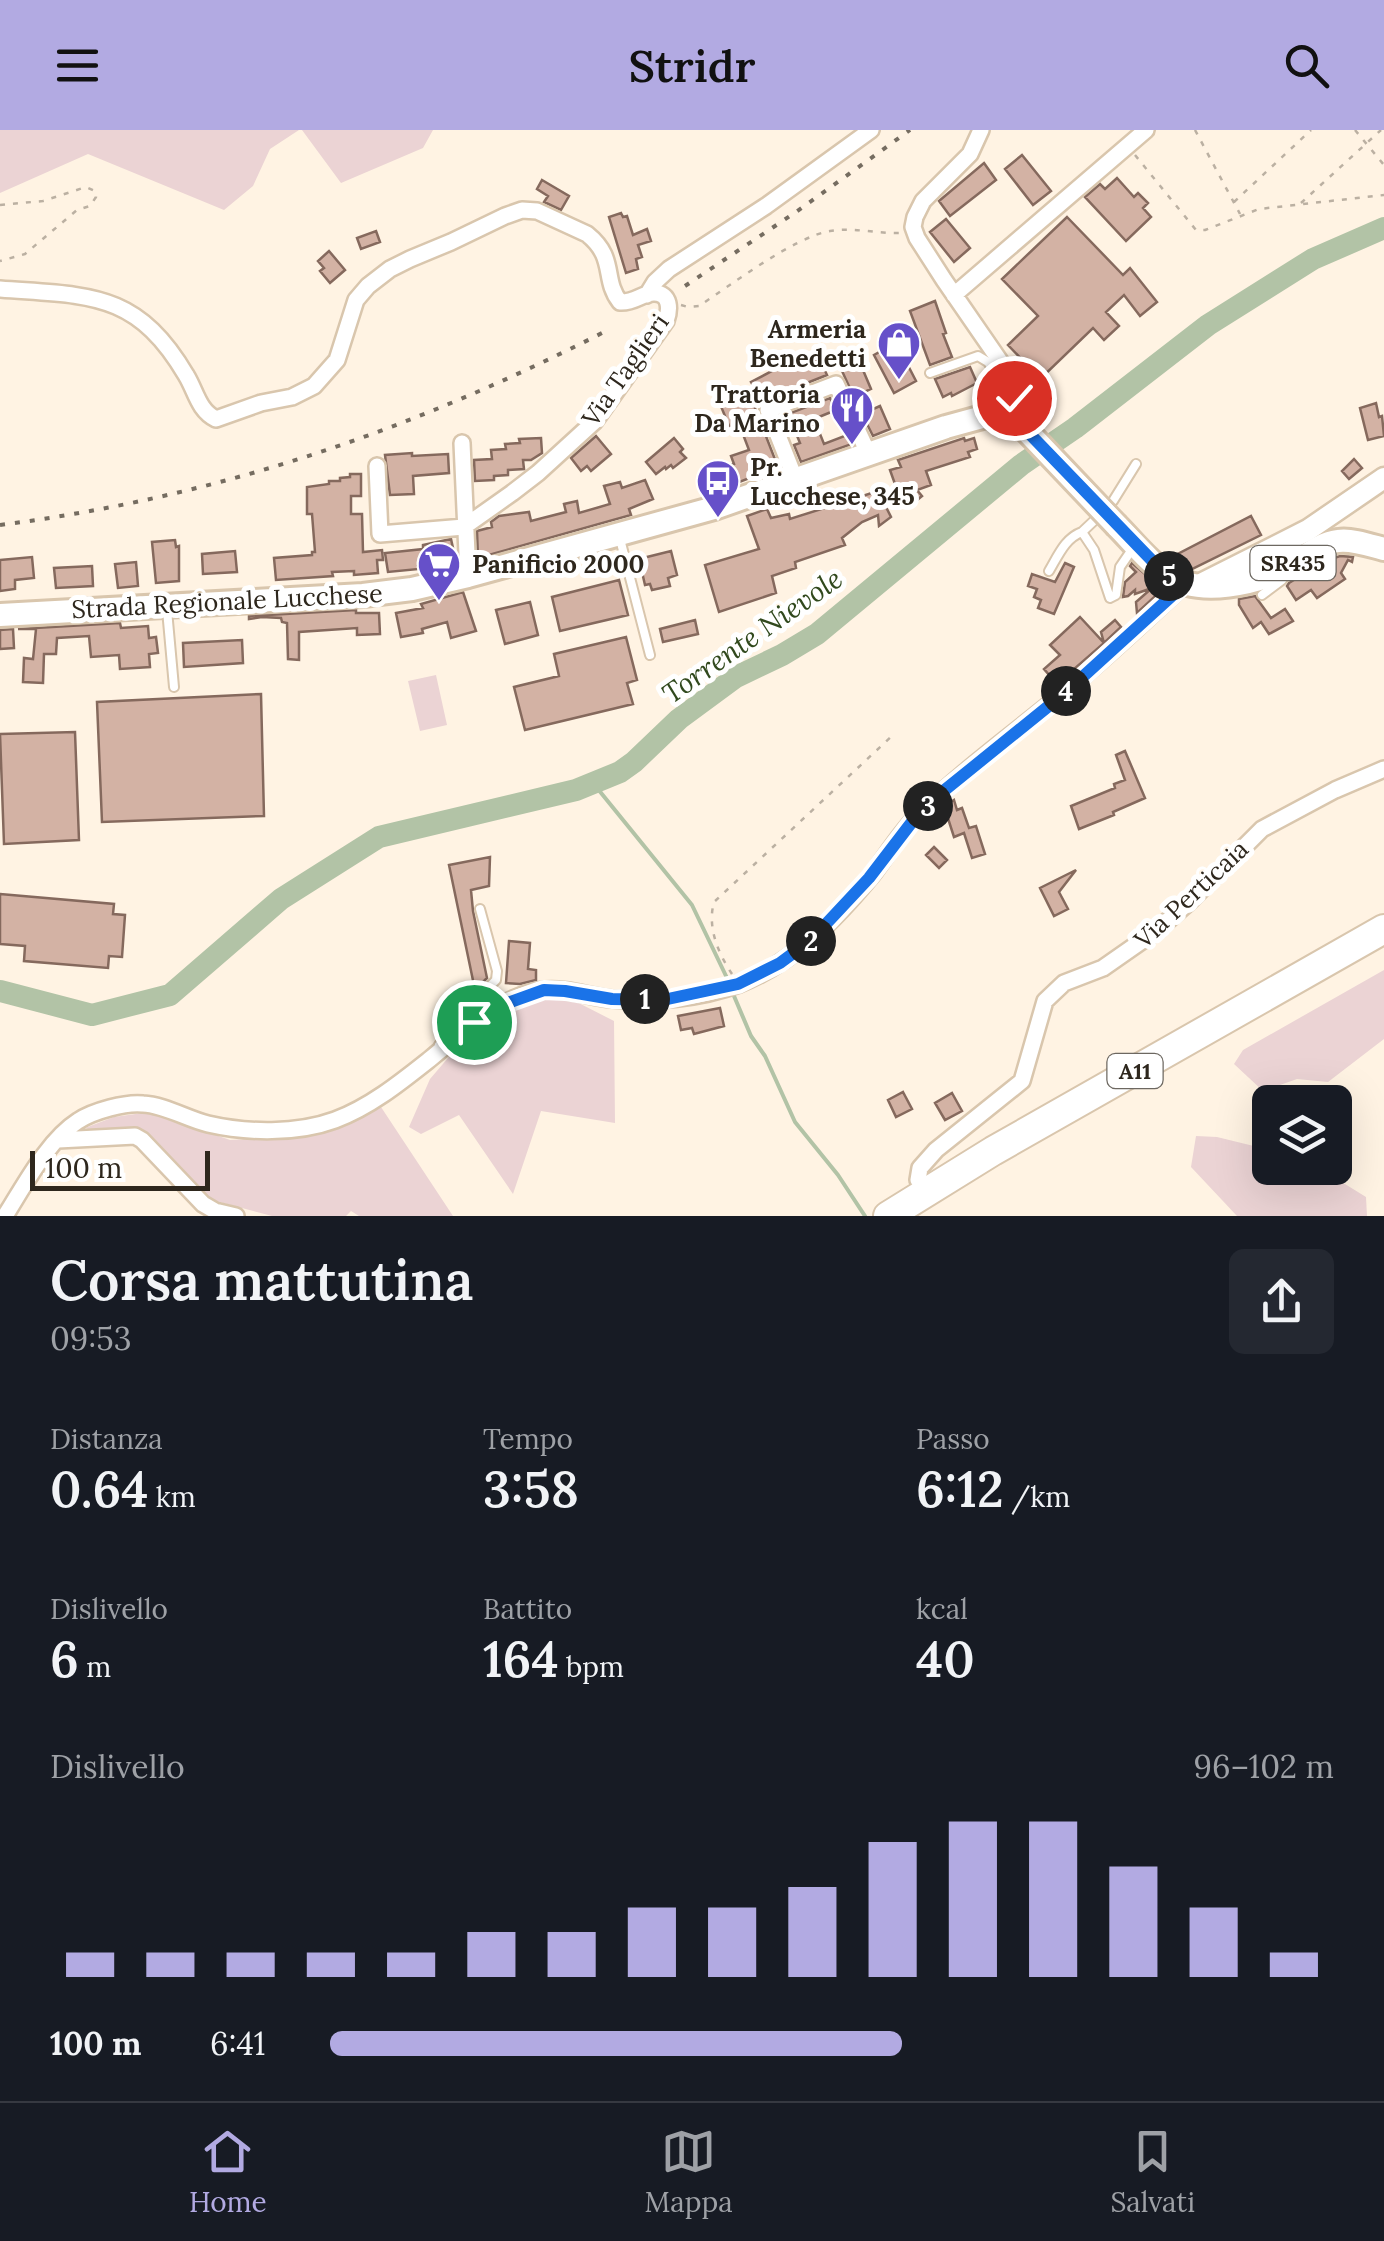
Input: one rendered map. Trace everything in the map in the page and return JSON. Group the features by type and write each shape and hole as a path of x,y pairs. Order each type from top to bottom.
{"highway":[{"name":"A11","path":"888,1216 993,1151 1384,930"},
{"name":"A11","path":"922,1216 1063,1129 1384,950"}],"main road":[{"path":"1007,407 1108,521 1165,574 1194,584"},
{"name":"Strada Regionale Lucchese","path":"0,615 388,593 468,576 714,508 1007,407"},
{"name":"SR435","path":"1194,584 1240,584 1268,577 1340,540 1384,549"}],"street":[{"path":"648,295 669,269 872,130"},
{"path":"981,130 970,154 923,201 913,222 917,238 1011,375 1015,386 1007,407"},
{"path":"954,295 1146,130"},
{"name":"Via Taglieri","path":"0,289 81,295 123,308 158,335 188,378 202,409 216,419 303,393 325,376 337,360 356,300 390,269 410,259 514,212 537,211 587,234 608,259 614,294 620,302 660,294 670,306 666,321 594,421 538,474 464,527"},
{"path":"796,480 768,410 836,384 869,455"},
{"path":"462,443 468,576"},
{"path":"378,466 380,534 464,527"},
{"path":"5,1216 58,1140 77,1121 106,1109 143,1104 208,1124 249,1129 274,1130 333,1121 368,1104 474,1022 505,1004 544,990 612,999 663,1000 738,984 780,963 811,940 869,878 915,818 946,789 1194,584 1308,530 1384,478"},
{"name":"Via Perticaia","path":"918,1180 920,1168 936,1150 1022,1081 1045,1000 1064,983 1103,968 1156,931 1262,828 1384,770"},
{"path":"58,1140 135,1136 203,1204 236,1216"}],"lane":[{"path":"930,373 978,356 988,362 1007,407"},
{"path":"1114,502 1136,464"},
{"path":"1049,570 1075,534 1108,521"},
{"path":"1082,532 1094,550 1110,598 1116,594 1123,561 1136,545"},
{"path":"618,534 650,654"},
{"path":"1262,594 1316,555 1319,548"},
{"path":"167,606 174,687"},
{"path":"432,1057 466,1010 496,980 497,970 480,909"}],"path":[{"path":"1195,130 1241,215"},
{"path":"1234,202 1311,130"},
{"path":"1355,130 1384,165"},
{"path":"1299,204 1381,130"},
{"path":"1127,147 1196,230 1259,209 1384,194"},
{"path":"0,205 43,201 86,187 95,191 96,197 90,206 77,210 26,254 0,261"},
{"path":"670,306 698,306 782,252 833,230 906,233 917,238"},
{"path":"738,984 714,935 710,916 714,902 893,735"}],"shaded area":[{"path":"0,130 299,130 270,149 253,186 224,210 88,154 0,193"},
{"path":"302,130 433,130 423,148 341,183"},
{"path":"436,675 447,725 420,731 408,681"},
{"path":"1384,970 1384,1039 1328,1082 1297,1079 1280,1085 1257,1085 1234,1064 1243,1050"},
{"path":"563,995 614,1021 615,1123 541,1111 513,1194 459,1115 421,1134 409,1127 430,1079 460,1044 520,1006"},
{"path":"381,1107 453,1216 359,1216 351,1211 346,1216 272,1216 212,1200 174,1169 139,1132 101,1133 85,1128 114,1117 150,1112 230,1140 313,1136"},
{"path":"1196,1136 1252,1146 1252,1185 1347,1185 1366,1197 1367,1216 1237,1216 1191,1167"}],"building":[{"path":"1022,155 1051,191 1033,205 1005,169"},
{"path":"984,163 996,180 950,216 939,201"},
{"path":"1117,178 1134,197 1138,193 1148,203 1143,208 1151,217 1126,241 1085,197 1100,184 1105,189"},
{"path":"542,180 569,196 561,210 544,202 548,196 537,189"},
{"path":"621,213 627,216 633,235 647,229 651,241 638,245 642,257 636,259 638,269 626,273 609,217"},
{"path":"1067,217 1123,275 1130,268 1157,302 1140,316 1124,295 1106,312 1119,326 1104,340 1093,328 1035,384 1022,370 1027,365 1008,345 1038,316 1002,279"},
{"path":"946,219 970,248 954,262 930,232"},
{"path":"376,231 380,242 361,249 357,238"},
{"path":"329,251 345,270 330,283 320,271 324,268 318,261"},
{"path":"935,301 952,357 930,365 910,311"},
{"path":"885,349 890,358 901,352 916,381 894,393 874,355"},
{"path":"819,358 827,375 764,400 755,408 778,467 719,490 712,472 734,464 731,456 749,450 741,429 732,433 720,404 755,389 751,382 774,370 790,364 793,370"},
{"path":"860,363 871,389 854,397 842,371"},
{"path":"970,367 977,383 943,397 935,379"},
{"path":"830,398 836,410 814,419 824,444 847,435 852,444 801,462 794,445 800,443 785,415"},
{"path":"1376,403 1384,436 1368,440 1360,408"},
{"path":"880,406 890,429 873,436 862,414"},
{"path":"596,436 611,454 591,471 587,466 581,471 571,458"},
{"path":"541,438 542,453 523,460 524,469 508,470 508,475 494,476 494,480 475,481 474,460 492,459 491,450 506,449 505,444 520,443 519,439"},
{"path":"674,438 686,458 656,474 646,462"},
{"path":"974,438 977,449 968,452 970,457 926,471 931,485 917,490 922,496 910,506 896,487 890,470 901,467 898,460"},
{"path":"448,454 449,473 413,476 414,494 390,495 385,455"},
{"path":"1354,459 1362,468 1349,479 1342,471"},
{"path":"350,474 361,474 361,496 351,496 351,514 362,514 363,552 382,550 383,560 377,560 378,573 332,572 333,576 276,580 274,558 315,552 312,514 307,514 307,487 340,481"},
{"path":"645,480 653,499 629,509 631,515 478,558 477,531 492,527 491,522 499,516 529,512 531,521 566,512 564,504 577,501 579,513 610,504 604,486 620,482 622,488"},
{"path":"878,491 891,517 879,526 878,515 862,522 842,538 845,545 795,562 796,568 772,576 776,593 719,612 705,565 759,549 747,516 767,509 771,518 789,514 790,519"},
{"path":"1251,516 1261,535 1192,569 1170,558"},
{"path":"451,539 455,557 418,566 419,569 388,572 385,553 423,549 423,545"},
{"path":"175,540 176,547 179,546 179,581 156,583 152,542"},
{"path":"235,551 237,572 203,574 202,554"},
{"path":"671,551 677,575 668,578 670,586 652,590 650,584 645,585 639,559"},
{"path":"1340,556 1353,557 1341,573 1345,579 1317,598 1311,590 1296,600 1289,583"},
{"path":"32,557 34,578 15,580 15,589 0,591 0,560"},
{"path":"136,562 138,586 118,588 115,564"},
{"path":"1065,563 1074,567 1054,614 1038,608 1041,600 1034,597 1037,589 1028,586 1032,574 1055,582"},
{"path":"1132,563 1163,589 1137,613 1136,602 1152,588 1135,594 1135,590 1123,597 1125,582 1136,572 1130,566"},
{"path":"92,566 93,586 56,588 54,568"},
{"path":"619,580 628,615 560,631 552,597"},
{"path":"463,592 476,631 451,638 447,622 422,629 423,633 401,637 396,613 423,608 421,604"},
{"path":"1255,596 1271,618 1285,609 1293,621 1269,634 1261,622 1253,628 1239,599"},
{"path":"530,602 538,635 505,644 496,610"},
{"path":"356,610 379,613 380,634 357,635 357,628 299,632 299,660 288,659 287,623 281,618 249,619 249,616"},
{"path":"1080,617 1104,643 1057,684 1044,669 1060,655 1050,645"},
{"path":"695,620 698,634 663,642 660,629"},
{"path":"1115,620 1121,627 1104,643 1101,632"},
{"path":"120,623 121,628 148,626 149,638 156,637 158,653 149,654 150,667 120,669 119,655 91,657 89,636 57,638 56,654 44,654 43,683 23,682 24,658 33,659 36,629 18,629"},
{"path":"13,629 14,648 0,649 0,630"},
{"path":"626,637 637,680 627,683 633,704 525,730 514,687 559,676 554,654"},
{"path":"242,640 243,663 184,667 183,643"},
{"path":"261,694 264,816 102,822 97,702"},
{"path":"75,732 79,840 4,844 0,734"},
{"path":"1125,751 1145,798 1079,829 1071,806 1125,780 1116,755"},
{"path":"954,800 957,810 962,808 969,828 976,826 985,854 972,858 964,833 954,837 944,806"},
{"path":"934,847 947,860 939,868 926,855"},
{"path":"490,857 489,886 471,890 487,978 475,990 449,865"},
{"path":"1076,870 1059,892 1068,909 1054,916 1040,888"},
{"path":"0,894 114,904 113,914 125,915 122,957 109,956 108,968 24,961 25,946 0,944"},
{"path":"509,941 530,943 528,969 536,970 536,980 506,983"},
{"path":"720,1008 724,1026 694,1034 692,1028 681,1030 678,1016"},
{"path":"903,1092 912,1109 896,1117 888,1100"},
{"path":"952,1093 962,1111 945,1120 935,1103"}],"waterway":[{"name":"Torrente Nievole","path":"0,991 92,1015 170,995 281,899 379,837 576,790 620,772 679,719 736,677 817,634 1021,465 1208,325 1313,259 1384,228"},
{"path":"593,783 692,905 727,978"},
{"path":"734,996 795,1122 865,1216"}],"railway":[{"path":"685,286 910,130"},
{"path":"0,525 159,497 311,455 459,400 606,331"}],"place":[{"name":"Armeria Benedetti","path":"899,381"},
{"name":"Trattoria Da Marino","path":"852,446"},
{"name":"Pr. Lucchese, 345","path":"718,519"},
{"name":"Panificio 2000","path":"439,602"}],"route":[{"path":"474,1022 524,995 544,990 612,999 663,1000 738,984 780,963 811,940 869,878 915,818 1066,692 1186,583 1165,574 1024,428 1002,414 1014,398"}]}
